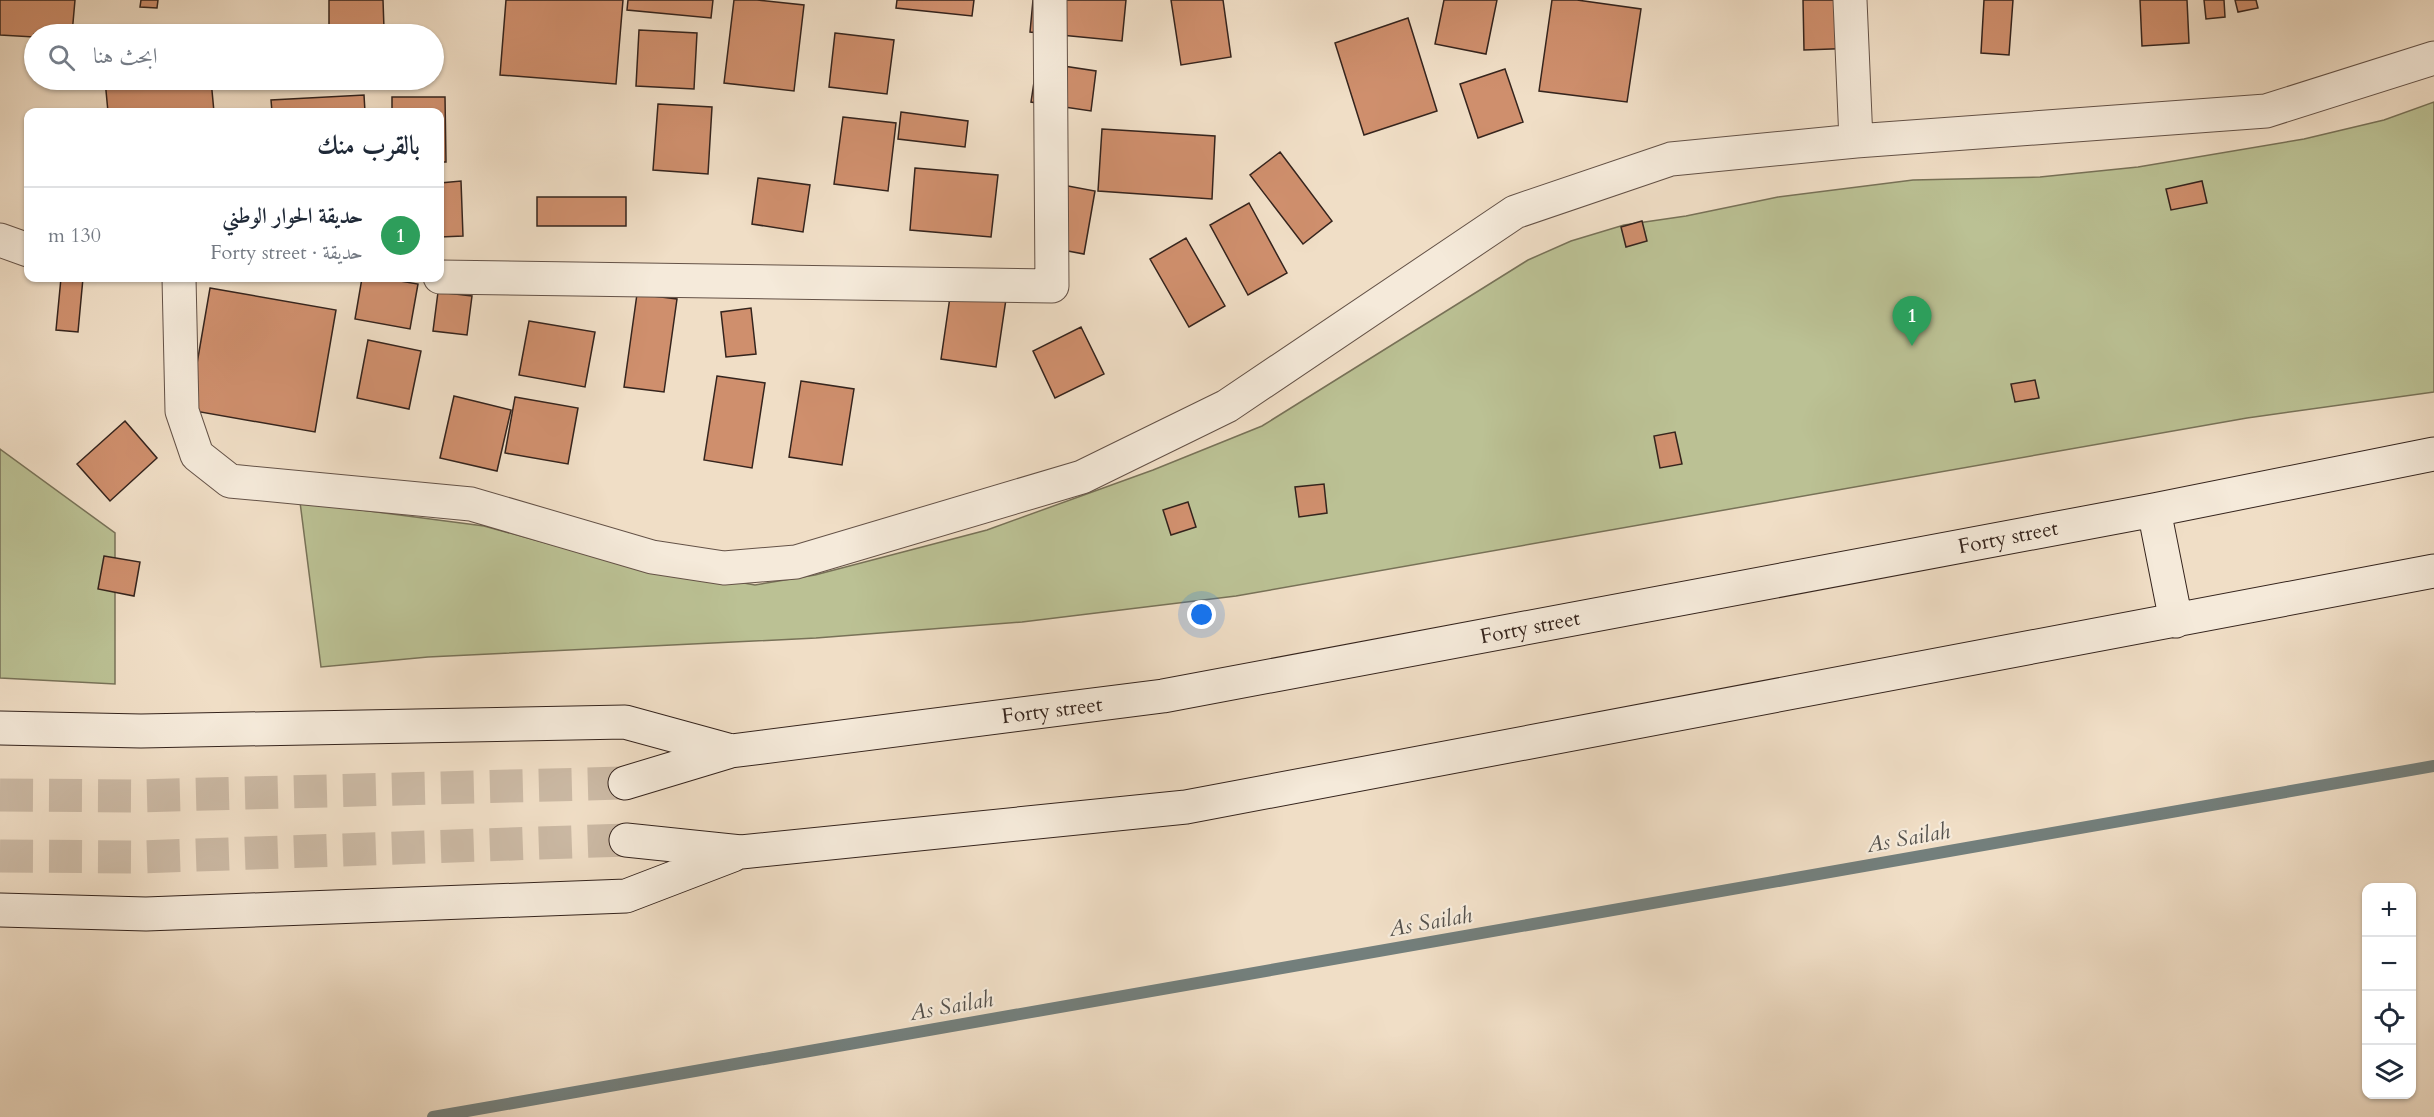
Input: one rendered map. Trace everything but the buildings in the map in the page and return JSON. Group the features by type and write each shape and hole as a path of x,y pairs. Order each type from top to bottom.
{"main road":[{"path":"444,278 1052,286 1050,0"},
{"path":"1850,0 1856,141"},
{"path":"179,282 182,411 197,455 230,481 471,504 652,557 724,568 796,562 1082,477 1227,406 1515,213 1671,159 1856,141 2266,111 2434,58"},
{"path":"0,240 24,249"},
{"name":"Forty street","path":"625,783 731,751 1163,696 2154,510 2434,454"},
{"path":"2154,510 2176,621"},
{"path":"626,840 741,852 1186,807 2434,571"},
{"path":"0,728 141,731 625,722 731,751"},
{"path":"0,910 146,914 626,896 741,852"}],"green space":[{"path":"2434,102 2434,392 2247,418 1236,596 1022,622 816,638 428,657 321,667 300,502 484,526 597,557 755,585 815,575 987,530 1153,470 1262,426 1528,260 1571,241 1624,225 1686,216 1778,197 1913,180 2040,177 2138,167 2304,139 2384,120"},
{"path":"0,449 115,533 115,684 0,678"}],"waterway":[{"name":"As Sailah","path":"433,1117 2434,766"}],"tunnel":[{"path":"0,795 134,796 625,783"},
{"path":"0,856 140,857 626,840"}],"place":[{"name":"حديقة الحوار الوطني","path":"1912,346"}]}
